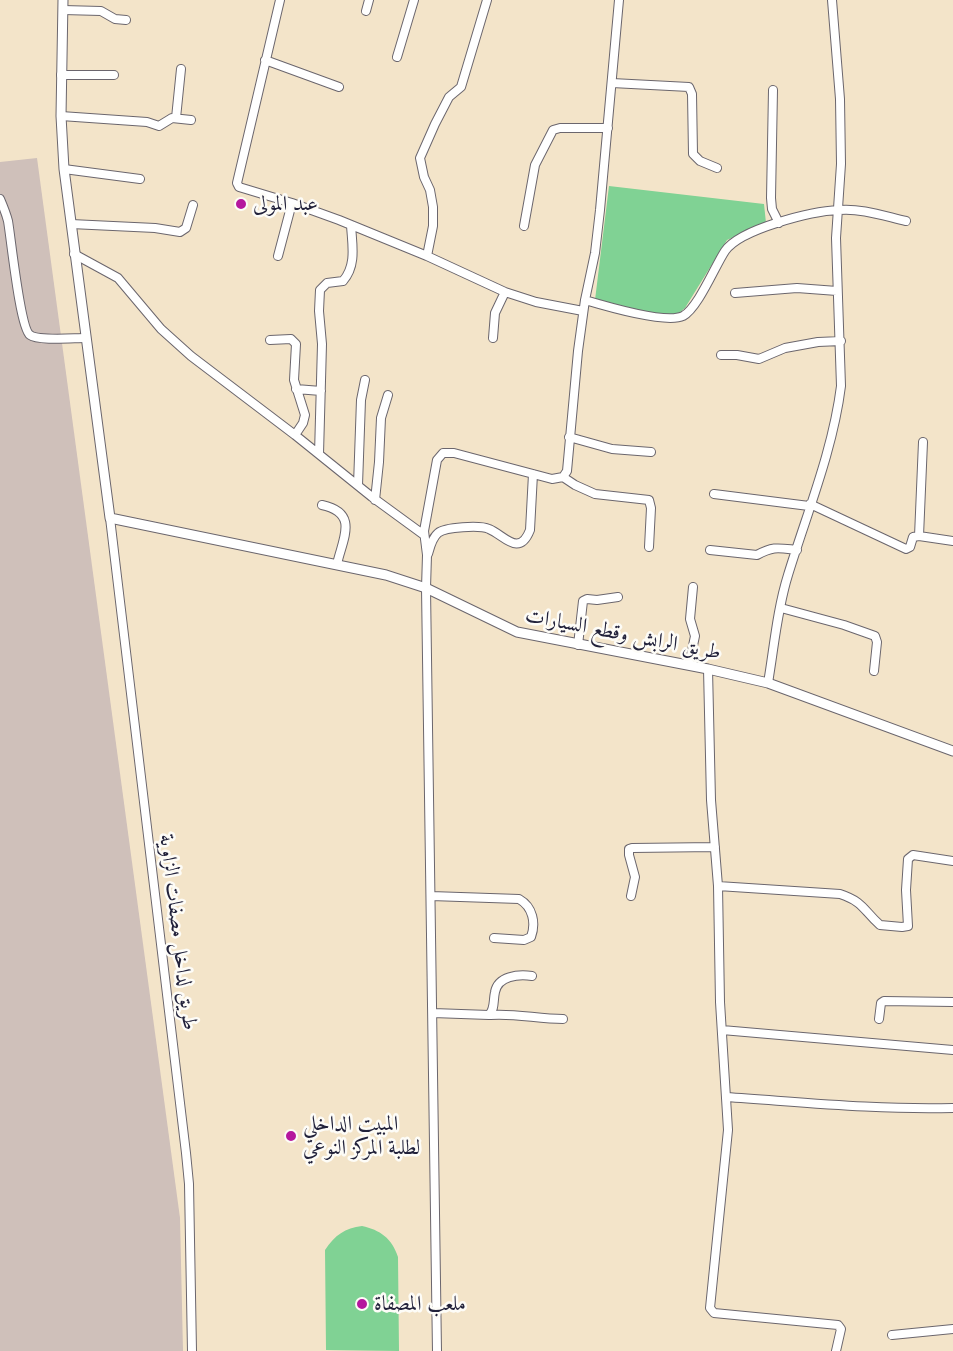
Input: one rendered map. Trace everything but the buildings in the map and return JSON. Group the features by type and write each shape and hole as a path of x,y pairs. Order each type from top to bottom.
{"main road":[{"path":"63,5 61,116 64,169 110,518"},
{"name":"طريق الرابش وقطع السيارات","path":"110,518 386,575 426,588 506,628 536,637 689,665 768,683 953,751"}],"street":[{"path":"280,0 237,183 239,187 292,203 351,225 428,256 505,292 536,302 583,311"},
{"path":"366,11 369,0"},
{"path":"397,57 414,0"},
{"path":"428,256 433,226 433,207 420,158 449,97 461,87 487,0"},
{"path":"437,1351 427,555 424,535 437,460 443,453 454,453 556,479 563,477 567,471 583,311 597,237 619,0"},
{"path":"768,683 788,576 838,407 841,386 836,238 839,209 840,99 832,0"},
{"path":"63,5 101,11 115,19 126,20"},
{"path":"265,60 339,87"},
{"path":"177,118 181,69"},
{"path":"61,75 114,75"},
{"path":"612,83 689,87 692,94 693,154 700,161 717,168"},
{"path":"773,90 771,198 772,209 779,223"},
{"path":"61,116 147,122 159,126 170,119 191,120"},
{"path":"524,226 535,165 552,130 608,128"},
{"path":"64,169 140,179"},
{"path":"0,198 7,218 21,310 27,332 31,336 39,337 85,338"},
{"path":"278,256 292,203"},
{"path":"71,224 155,228 180,232 186,228 194,205"},
{"path":"585,300 676,318 693,308 731,242 742,236 779,223 839,209 906,221"},
{"path":"319,454 322,344 320,290 325,284 344,280 351,268 351,225"},
{"path":"74,254 118,278 161,329 191,356 295,435 375,500 424,535"},
{"path":"735,293 797,288 837,291"},
{"path":"493,338 495,313 505,292"},
{"path":"270,340 291,339 296,342 294,375 305,415 295,435"},
{"path":"722,355 759,359 785,348 818,342 841,341"},
{"path":"358,485 361,400 365,380"},
{"path":"296,389 321,391"},
{"path":"375,500 380,462 381,417 388,395"},
{"path":"569,437 612,449 651,452"},
{"path":"919,536 923,442"},
{"path":"427,555 436,534 450,529 488,528 511,543 522,542 530,530 533,474"},
{"path":"563,477 595,494 649,500 651,508 649,548"},
{"path":"714,494 810,505 906,549 910,547 913,537 953,541"},
{"path":"322,505 334,507 345,517 347,524 337,564"},
{"name":"طريق لداخل مصفات الزاوية","path":"110,518 187,1163 192,1351"},
{"path":"710,550 757,555 772,548 797,550"},
{"path":"689,665 694,636 690,619 693,587"},
{"path":"578,645 583,601 618,597"},
{"path":"781,608 873,634 877,642 874,671"},
{"path":"708,669 711,800 718,886 727,1142 716,1260 712,1280 711,1311 838,1325 841,1329 836,1351"},
{"path":"631,896 635,877 629,849 715,847"},
{"path":"718,886 840,894 853,898 880,925 902,927 908,926 909,920 906,890 908,859 913,855 953,861"},
{"path":"431,896 519,899 525,903 533,917 531,937 524,940 494,938"},
{"path":"490,1015 493,1011 495,990 499,984 512,977 532,976"},
{"path":"879,1019 881,1003 884,1001 953,1002"},
{"path":"433,1013 511,1014 563,1019"},
{"path":"722,1030 953,1050"},
{"path":"726,1096 845,1105 923,1109 953,1108"},
{"path":"892,1335 953,1329"}],"shaded area":[{"path":"37,158 180,1218 183,1351 0,1351 0,162"}],"green space":[{"path":"609,186 764,204 766,223 727,240 685,308 679,313 669,315 636,310 595,300"},
{"name":"ملعب المصفاة","path":"362,1226 385,1236 398,1257 399,1351 326,1350 325,1250 341,1233 350,1228"}],"place":[{"name":"عبد المولى","path":"241,204"},
{"name":"المبيت الداخلي لطلبة المركز النوعي","path":"291,1136"},
{"name":"ملعب المصفاة","path":"362,1304"}]}
